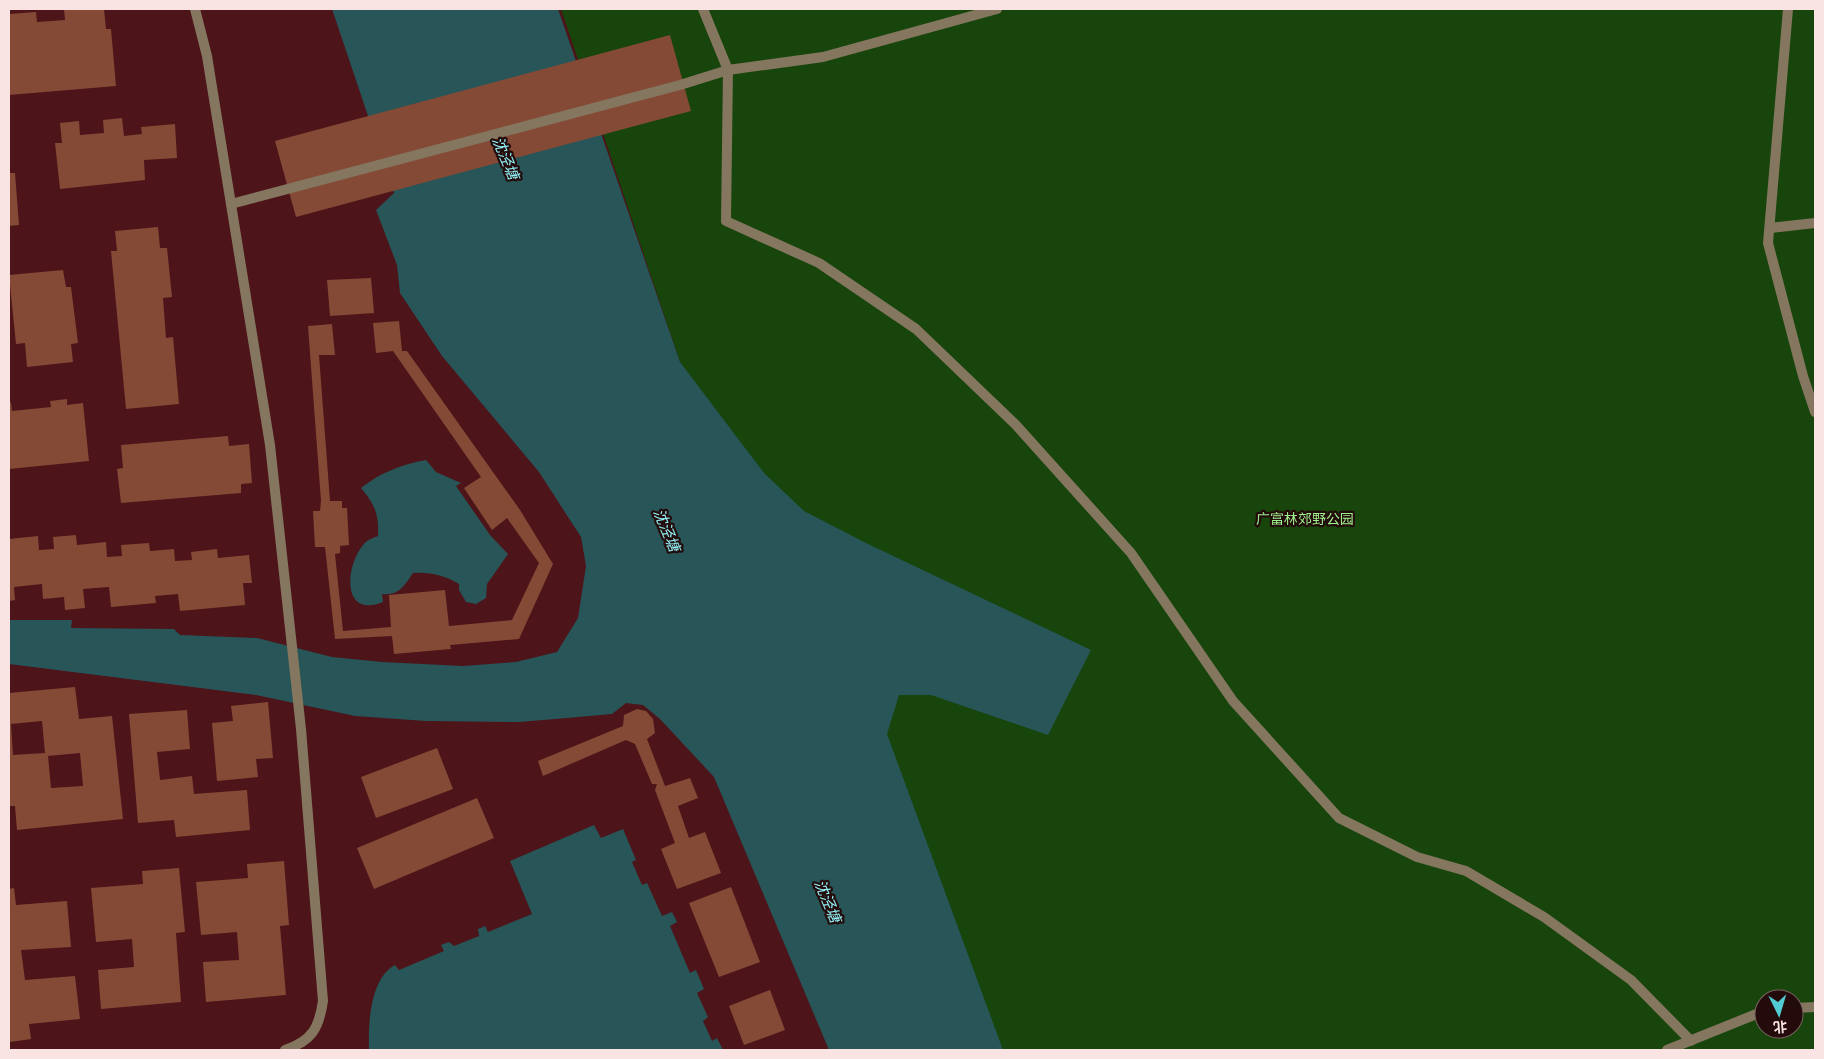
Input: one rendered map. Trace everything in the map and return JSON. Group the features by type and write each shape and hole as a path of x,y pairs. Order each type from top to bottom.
{"street":[{"path":"196,9 207,56 267,420 301,729 323,1001 316,1029 307,1040 291,1049"},
{"path":"703,9 728,70 726,221 819,263 916,329 1016,425 1131,553 1233,701 1339,818 1417,857 1466,871 1544,916 1631,980 1691,1041"},
{"path":"231,204 680,85 728,70 823,57 997,9"},
{"path":"1788,9 1768,242 1803,376 1815,412"},
{"path":"1770,228 1815,223"},
{"path":"1667,1050 1754,1015"}],"green space":[{"name":"广富林郊野公园","path":"561,9 1815,9 1815,1050 979,1050 680,362"}],"water":[{"name":"沈泾塘","path":"332,9 558,9 680,362 764,473 804,511 866,543 1091,650 1048,735 931,695 899,695 887,734 1003,1050 829,1050 714,777 660,719 643,705 626,703 612,714 519,722 426,721 355,716 256,695 9,664 9,620 72,620 71,628 174,629 180,635 257,638 332,657 382,662 463,666 516,662 557,652 578,618 586,566 581,537 539,472 442,356 400,293 397,265 376,210 394,193"},
{"path":"426,460 436,472 461,483 456,486 490,535 508,554 487,584 486,598 476,604 466,602 459,590 459,584 448,578 419,573 413,573 401,589 393,593 382,594 383,602 369,605 360,603 354,597 351,587 353,564 364,544 378,536 375,510 361,488 392,470"},
{"path":"594,825 601,838 623,829 636,860 632,862 642,885 647,883 662,916 672,912 677,922 670,926 690,973 696,970 704,989 697,993 708,1017 703,1021 712,1041 717,1038 723,1050 369,1050 372,1003 380,980 387,971 395,965 399,970 444,951 441,945 449,942 454,946 479,936 478,929 485,926 488,932 532,914 510,861"}],"building":[{"path":"64,9 104,9 106,29 111,29 116,86 9,95 9,14 36,12 37,22 65,20"},
{"path":"670,35 691,111 296,217 275,141"},
{"path":"122,118 124,136 142,134 141,127 175,124 177,158 144,160 145,180 60,189 55,143 62,143 60,123 79,121 80,135 104,133 103,120"},
{"path":"9,173 15,173 19,225 9,226"},
{"path":"158,227 160,248 167,248 172,297 163,298 166,338 173,337 179,404 126,409 111,251 117,251 115,231"},
{"path":"63,270 66,287 71,287 78,343 71,344 73,362 27,367 25,343 16,344 9,275"},
{"path":"371,278 374,313 330,316 327,280"},
{"path":"399,321 402,351 407,351 520,510 553,564 519,639 450,645 451,649 394,654 392,636 335,639 325,547 315,547 313,511 320,511 321,501 308,326 332,324 335,355 319,355 330,501 342,501 342,508 347,508 349,545 340,546 340,553 335,554 343,631 391,627 389,595 445,590 449,626 512,620 539,563 507,518 492,530 464,488 481,477 393,351 376,353 373,323"},
{"path":"67,399 67,405 83,403 89,461 9,469 9,403 11,402 12,411 51,407 50,401"},
{"path":"228,436 229,446 249,444 252,483 241,484 241,493 121,503 117,469 123,468 121,445"},
{"path":"76,535 77,545 106,542 107,557 122,556 121,545 149,543 150,551 174,549 175,561 192,560 191,552 217,549 218,558 249,555 252,583 243,583 245,605 180,611 178,594 155,596 156,603 111,607 109,587 83,589 85,608 65,610 64,597 43,599 42,584 14,587 15,600 9,601 9,539 38,536 39,550 54,549 53,537"},
{"path":"75,687 79,719 112,716 123,819 17,830 15,806 9,806 9,693","holes":["42,721 45,753 13,755 11,724","80,753 83,786 51,788 48,756"]},
{"path":"268,702 273,758 256,759 258,777 217,781 212,723 233,721 231,706"},
{"path":"637,709 646,711 653,719 655,733 647,739 665,786 690,778 698,798 678,806 689,838 705,832 721,873 677,889 661,849 675,843 655,790 657,784 652,784 635,744 626,740 543,776 538,761 623,726 624,715"},
{"path":"187,710 190,749 157,752 160,780 192,776 194,794 247,790 250,830 176,837 174,820 138,823 129,714"},
{"path":"437,748 453,789 376,818 361,777"},
{"path":"477,798 494,838 374,889 357,848"},
{"path":"284,861 289,925 280,926 286,995 206,1002 203,962 239,960 237,932 201,935 196,882 248,878 247,864"},
{"path":"179,868 185,932 176,933 181,1002 101,1009 98,970 134,967 132,939 96,942 91,888 143,884 142,871"},
{"path":"731,887 760,962 719,977 689,903"},
{"path":"14,888 16,905 67,901 71,947 21,950 25,980 75,976 80,1019 29,1024 31,1039 10,1042 9,889"},
{"path":"770,990 785,1030 744,1045 729,1006"}]}
